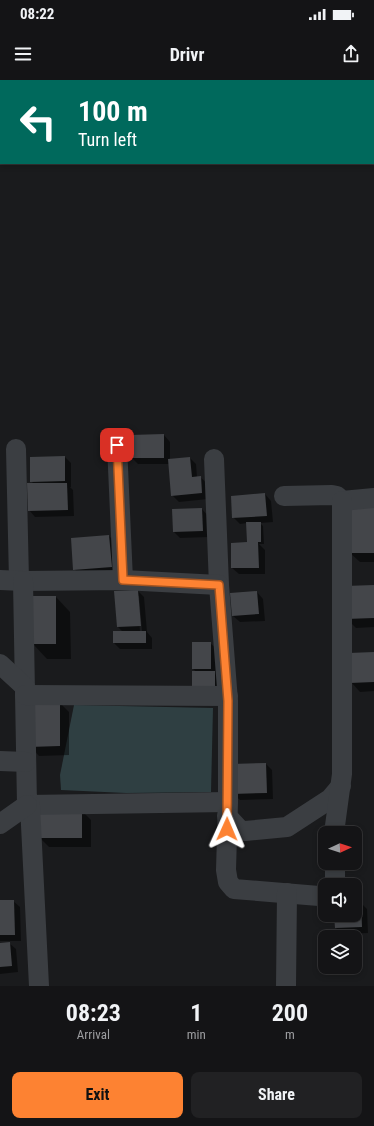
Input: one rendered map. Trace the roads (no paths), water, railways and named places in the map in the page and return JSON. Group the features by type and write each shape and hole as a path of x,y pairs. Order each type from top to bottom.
{"street":[{"path":"117,445 123,580"},
{"path":"16,450 14,580 25,691 28,805 39,986"},
{"path":"214,458 219,585 228,696 228,809 226,870 228,882 234,889 318,896"},
{"path":"284,496 332,495 337,496 342,501 342,774 335,826"},
{"path":"342,501 374,498"},
{"path":"14,580 123,580 219,585"},
{"path":"0,664 25,691 228,696"},
{"path":"0,761 26,762"},
{"path":"228,809 240,830 245,831 287,827 330,799 341,786"},
{"path":"0,824 28,805 228,809"},
{"path":"286,986 287,893"}]}
